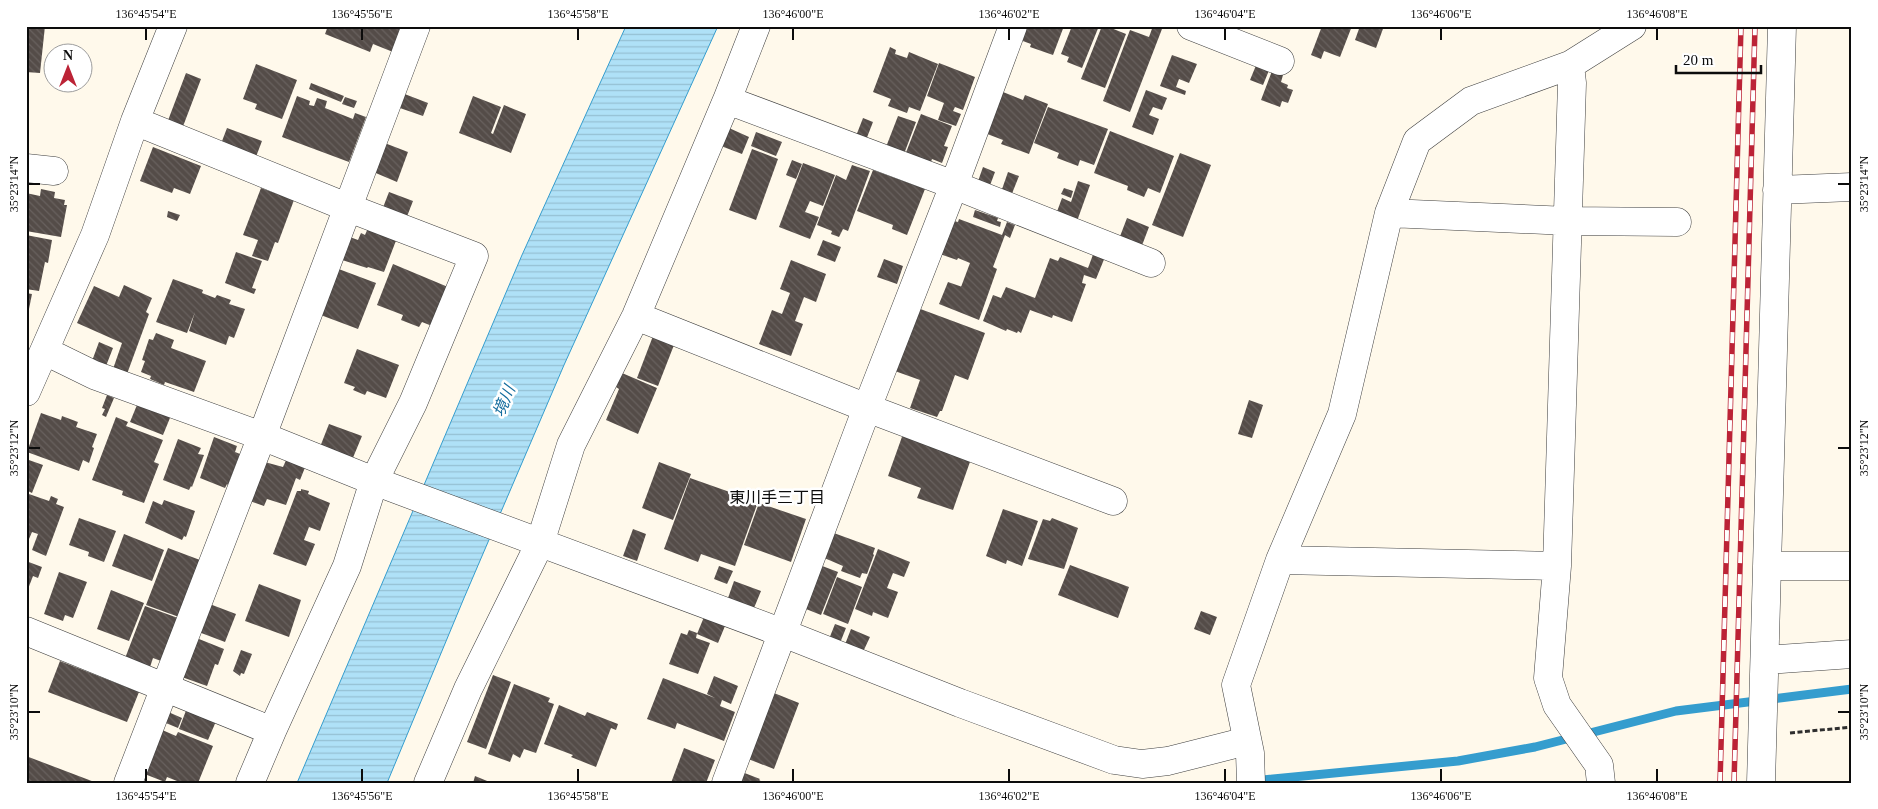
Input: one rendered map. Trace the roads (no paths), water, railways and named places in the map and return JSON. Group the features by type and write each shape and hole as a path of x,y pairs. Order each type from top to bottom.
{"street":[{"path":"26,392 95,235 135,121 172,26"},
{"path":"128,783 349,208 416,26"},
{"path":"428,783 571,446 636,316 756,26"},
{"path":"726,783 1013,26"},
{"path":"1191,26 1280,61"},
{"path":"1251,783 1249,747 1236,685 1280,560 1342,414 1389,212 1417,141 1471,101 1570,65 1632,26"},
{"path":"1761,783 1782,26"},
{"path":"1570,65 1572,84 1557,566 1548,678 1557,704 1595,778"},
{"path":"727,100 954,184 1151,263"},
{"path":"135,121 349,208 474,256 413,403 383,484 250,783"},
{"path":"26,168 54,171"},
{"path":"1777,190 1852,187"},
{"path":"1389,212 1568,221 1677,222"},
{"path":"636,316 868,408 1113,501"},
{"path":"45,351 94,375 262,436 383,484 783,633 960,703 1114,760 1142,764 1249,747"},
{"path":"1280,560 1557,566"},
{"path":"1767,566 1852,566"},
{"path":"26,631 272,731"},
{"path":"1764,669 1852,654"}],"water":[{"name":"境川","path":"626,26 718,26 564,365 387,783 297,783 522,255"}],"waterway":[{"path":"1253,781 1458,761 1535,747 1676,711 1852,689"}],"railway":[{"path":"1720,783 1741,26"},
{"path":"1734,783 1755,26"}],"district":[{"name":"東川手三丁目","path":"777,497"}]}
